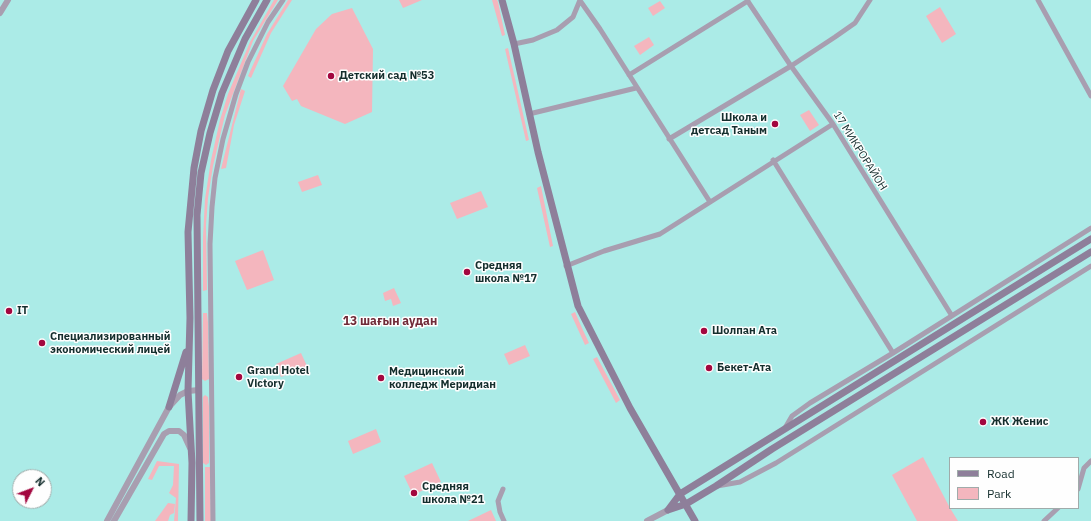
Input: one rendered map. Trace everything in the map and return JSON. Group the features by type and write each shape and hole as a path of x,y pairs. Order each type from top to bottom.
{"main road":[{"path":"191,521 192,452 188,391 189,225 194,168 201,131 213,90 228,51 256,0"},
{"path":"200,521 197,215 201,173 210,133 222,93 245,39 267,0"},
{"path":"502,0 514,44 528,114 566,266 578,306 600,353 630,408 696,521"},
{"path":"668,510 680,494 1091,239"},
{"path":"668,510 686,504 716,486 1091,252"},
{"path":"986,305 992,314"},
{"path":"169,407 189,341"}],"street":[{"path":"0,13 8,0"},
{"path":"213,521 210,244 212,200 223,139 236,94 248,62 268,22 283,0"},
{"path":"628,75 747,0"},
{"name":"17 МИКРОРАЙОН","path":"747,0 791,66 833,124 952,316"},
{"path":"669,139 791,66 855,23 870,0"},
{"path":"1038,0 1091,96"},
{"path":"514,44 533,40 557,30 574,17 580,1"},
{"path":"580,1 710,202"},
{"path":"528,114 636,88"},
{"path":"566,266 604,251 660,234 773,160 833,124"},
{"path":"773,160 893,353"},
{"path":"784,430 792,416 810,403 893,353 1091,228"},
{"path":"716,486 740,482 776,463 1091,266"},
{"path":"107,521 169,407 180,395 188,391 199,390"},
{"path":"114,521 164,434 169,431 179,431 187,441 192,452"},
{"path":"1079,487 1089,463"},
{"path":"503,489 498,501 500,512 504,521"},
{"path":"1044,521 1057,509"},
{"path":"647,521 668,510"}],"green space":[{"path":"274,0 278,0 253,41 225,115 213,166 208,198 206,225 207,290 203,291 205,199 211,160 220,120 228,94 250,42"},
{"path":"288,0 292,0 271,33 251,78 248,76 267,34"},
{"path":"399,0 422,0 403,8"},
{"path":"492,0 497,0 498,2 505,35 502,36"},
{"path":"660,1 665,8 653,16 648,8"},
{"path":"940,7 956,34 942,43 926,16"},
{"name":"Детский сад №53","path":"352,8 373,49 372,112 345,124 301,106 297,99 292,101 283,86 316,29 332,14"},
{"path":"649,37 654,45 640,55 634,46"},
{"path":"508,48 529,140 526,141 505,49"},
{"path":"241,89 245,91 234,125 226,168 221,169"},
{"path":"809,110 819,125 810,131 800,115"},
{"path":"318,175 322,185 302,192 298,182"},
{"path":"541,186 553,246 550,247 537,188"},
{"path":"481,191 488,207 457,219 450,203"},
{"path":"263,250 274,280 247,290 235,261"},
{"path":"394,288 401,303 393,306 391,299 385,301 383,293"},
{"path":"575,312 589,343 585,345 571,314"},
{"path":"203,313 207,313 208,323 209,379 205,381 202,379"},
{"path":"525,345 530,356 509,365 504,354"},
{"path":"301,353 307,366 281,377 276,364"},
{"path":"597,357 620,400 616,403 593,359"},
{"path":"205,395 208,397 209,407 209,463 206,465 203,463 203,397"},
{"path":"376,429 381,442 353,454 348,441"},
{"path":"923,457 949,506 949,509 951,509 958,521 917,521 892,475"},
{"path":"157,461 179,464 178,521 174,521 176,498 169,493 173,485 174,466 159,466 152,480 148,479"},
{"path":"432,463 441,482 413,495 404,476"},
{"path":"205,467 210,467 211,521 205,521"},
{"path":"168,503 175,504 174,513 170,515 168,521 155,521"},
{"path":"491,510 496,521 468,521"}],"place":[{"name":"Детский сад №53","path":"331,76"},
{"name":"Школа и детсад Таным","path":"775,124"},
{"name":"Средняя школа №17","path":"467,272"},
{"name":"IT","path":"9,311"},
{"name":"Шолпан Ата","path":"704,331"},
{"name":"Специализированный экономический лицей","path":"42,343"},
{"name":"Бекет-Ата","path":"709,368"},
{"name":"Grand Hotel Victory","path":"239,377"},
{"name":"Медицинский колледж Меридиан","path":"381,378"},
{"name":"ЖК Женис","path":"983,422"},
{"name":"Средняя школа №21","path":"414,493"}],"district":[{"name":"13 шағын аудан","path":"390,322"}]}
